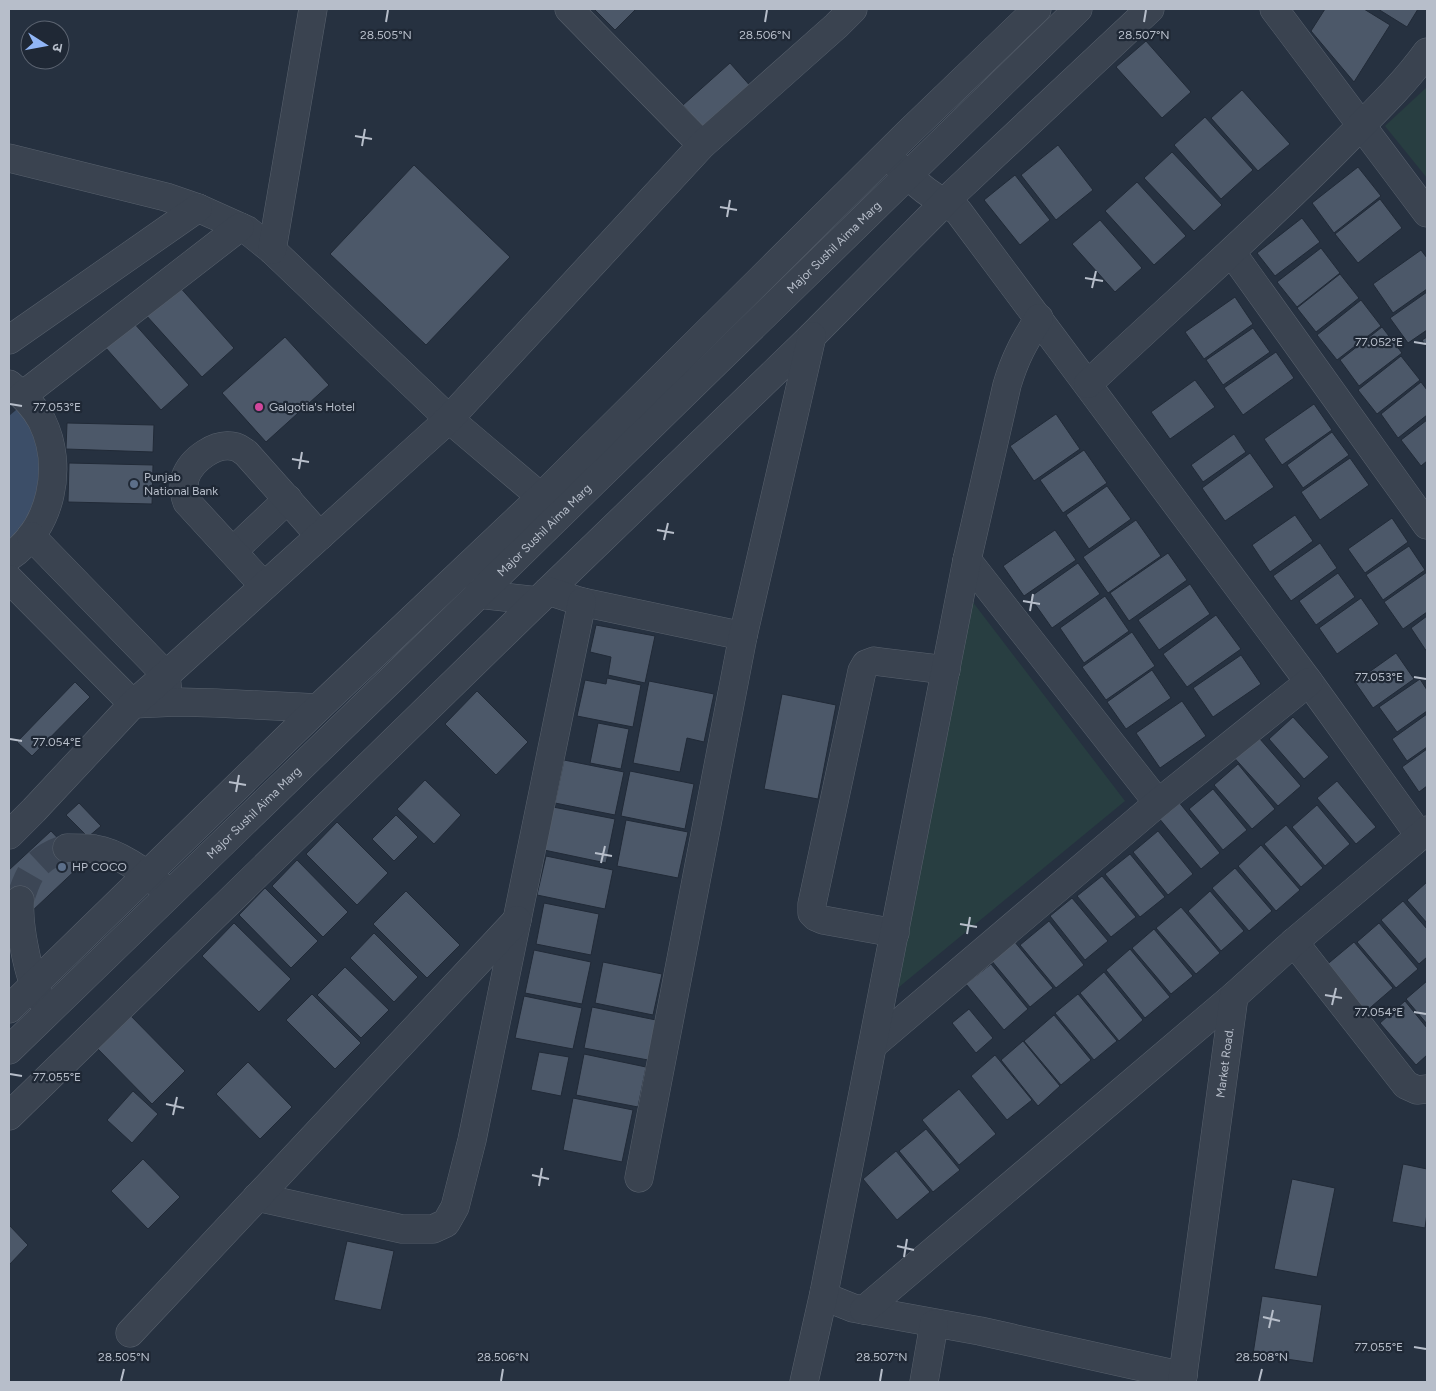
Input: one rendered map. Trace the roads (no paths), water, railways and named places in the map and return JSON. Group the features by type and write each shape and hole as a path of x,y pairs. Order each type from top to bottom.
{"street":[{"path":"272,250 313,9"},
{"path":"569,9 702,145"},
{"name":"Major Sushil Aima Marg","path":"9,1050 478,594 550,505 887,154 1037,9"},
{"name":"Major Sushil Aima Marg","path":"9,1009 318,708 550,505 908,176 1078,9"},
{"path":"9,1116 1150,9"},
{"path":"1274,9 1427,213"},
{"path":"9,835 132,704 320,536 448,418 702,145 836,14"},
{"path":"1088,384 1290,198 1388,98 1427,52"},
{"path":"864,1310 1424,833 1309,682 952,202 927,158 908,133"},
{"path":"887,154 908,176 952,202"},
{"path":"9,158 166,197 198,208 247,230 272,250 448,418 550,505"},
{"path":"9,340 198,208"},
{"path":"9,557 31,536 46,510 53,480 52,449 41,420 16,390 240,227"},
{"path":"1232,253 1427,525"},
{"path":"804,1382 824,1294 967,560 1012,369 1021,347 1039,318"},
{"path":"639,1178 743,636 812,336"},
{"path":"264,586 186,502 184,493 185,479 192,464 210,451 224,446 236,447 246,453 320,536"},
{"path":"233,551 288,499"},
{"path":"31,536 166,675 168,703"},
{"path":"967,560 1158,803"},
{"path":"9,579 132,704 216,702 318,708"},
{"path":"478,594 543,596 582,602 743,636"},
{"path":"257,1197 402,1229 433,1229 446,1223 455,1206 472,1140 582,602"},
{"path":"894,933 823,920 816,917 812,912 812,904 862,671 866,664 874,661 946,670"},
{"path":"873,1045 1158,803 1309,682"},
{"path":"67,848 96,849 111,854 148,874 169,894"},
{"path":"20,900 19,916 33,986 48,1012"},
{"path":"130,1334 517,920"},
{"path":"1294,942 1406,1085 1417,1090 1427,1090"},
{"name":"Market Road.","path":"1182,1379 1234,996"},
{"path":"824,1294 841,1304 864,1310 980,1332 1182,1379"},
{"path":"924,1382 934,1324"}],"water":[{"path":"22,405 44,441 42,498 9,543 9,416"}],"tunnel":[{"path":"20,900 35,867 48,856 67,848"}],"place":[{"name":"Galgotia's Hotel","path":"259,407"},
{"name":"Punjab National Bank","path":"134,484"},
{"name":"HP COCO","path":"62,867"}]}
